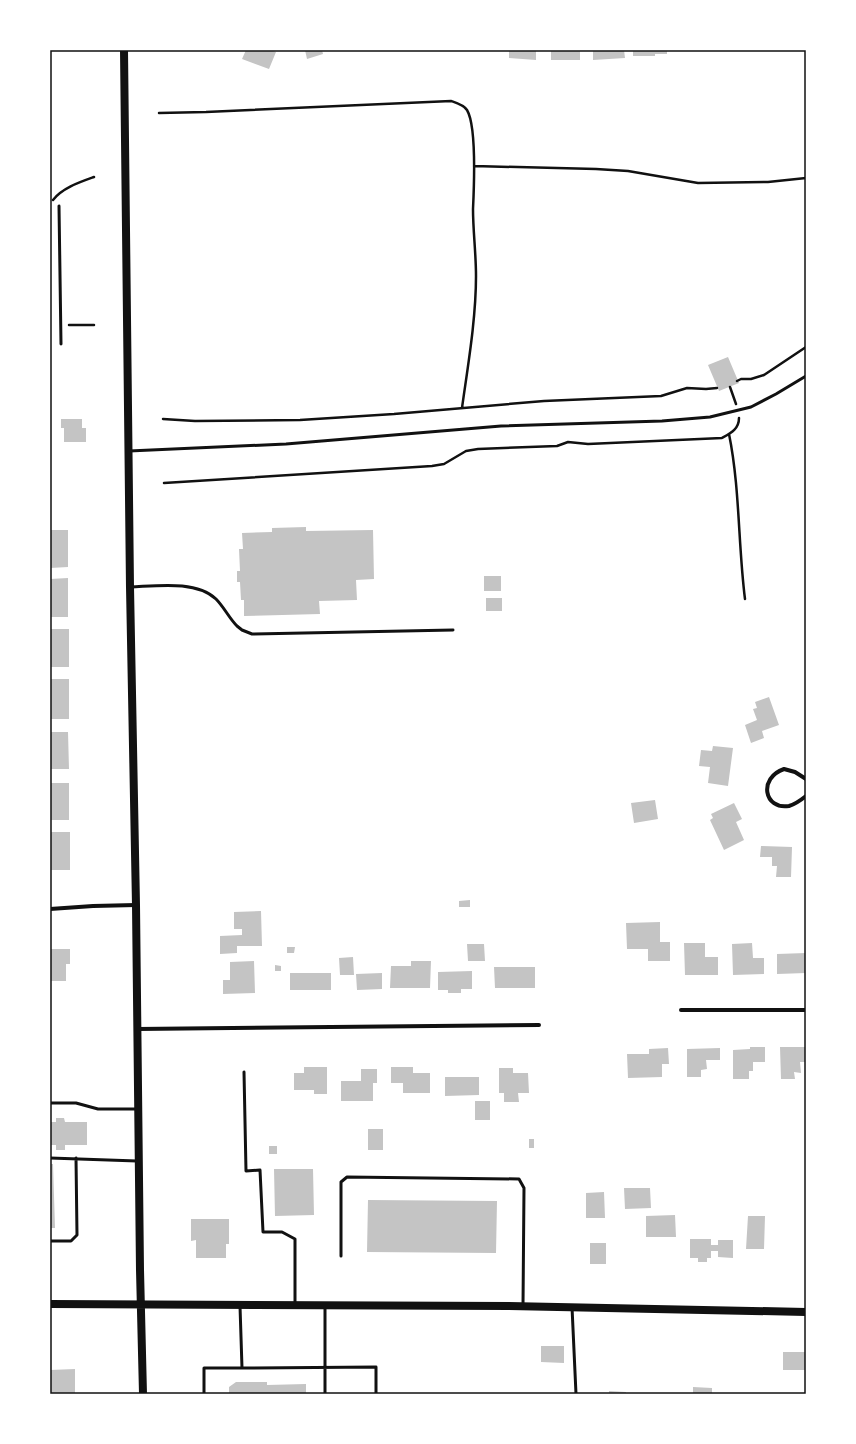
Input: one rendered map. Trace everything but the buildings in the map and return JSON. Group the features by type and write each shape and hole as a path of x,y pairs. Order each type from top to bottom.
{"main road":[{"path":"124,50 130,587 143,1394"},
{"path":"50,1304 141,1303 240,1305 523,1306 806,1312"}],"street":[{"path":"806,779 795,772 784,769 772,775 768,790 769,797 772,802 778,806 790,805 806,796"},
{"path":"50,909 136,905"},
{"path":"681,1010 806,1010"},
{"path":"137,1029 539,1025"}],"lane":[{"path":"59,206 61,344"},
{"path":"129,451 286,444 501,426 668,421 710,417 751,407 806,376"},
{"path":"130,587 181,586 200,590 215,598 237,626 252,634 453,630"},
{"path":"244,1072 246,1171 260,1170 263,1232 282,1232 295,1240 295,1305"},
{"path":"50,1103 76,1103 98,1109 139,1109"},
{"path":"50,1158 139,1161"},
{"path":"50,1241 71,1241 77,1235 76,1158"},
{"path":"341,1256 341,1182 347,1177 519,1179 524,1188 523,1306"},
{"path":"240,1305 242,1368"},
{"path":"325,1305 325,1394"},
{"path":"572,1307 576,1394"},
{"path":"204,1394 204,1368 324,1367 376,1367 376,1394"}],"path":[{"path":"159,113 451,102 460,104 467,110 473,140 473,226 476,283 475,306 462,408"},
{"path":"474,166 628,171 698,184 768,182 806,178"},
{"path":"50,204 57,194 94,177"},
{"path":"61,325 94,325"},
{"path":"738,381 741,379 751,379 764,375 806,347"},
{"path":"164,483 432,466 444,464 466,451 557,446 568,442 588,444 722,438 734,431 738,426 739,420 738,411 730,387"},
{"path":"163,419 195,421 300,420 544,401 661,396 687,388 717,388"},
{"path":"729,434 737,490 741,566 745,599"}]}
